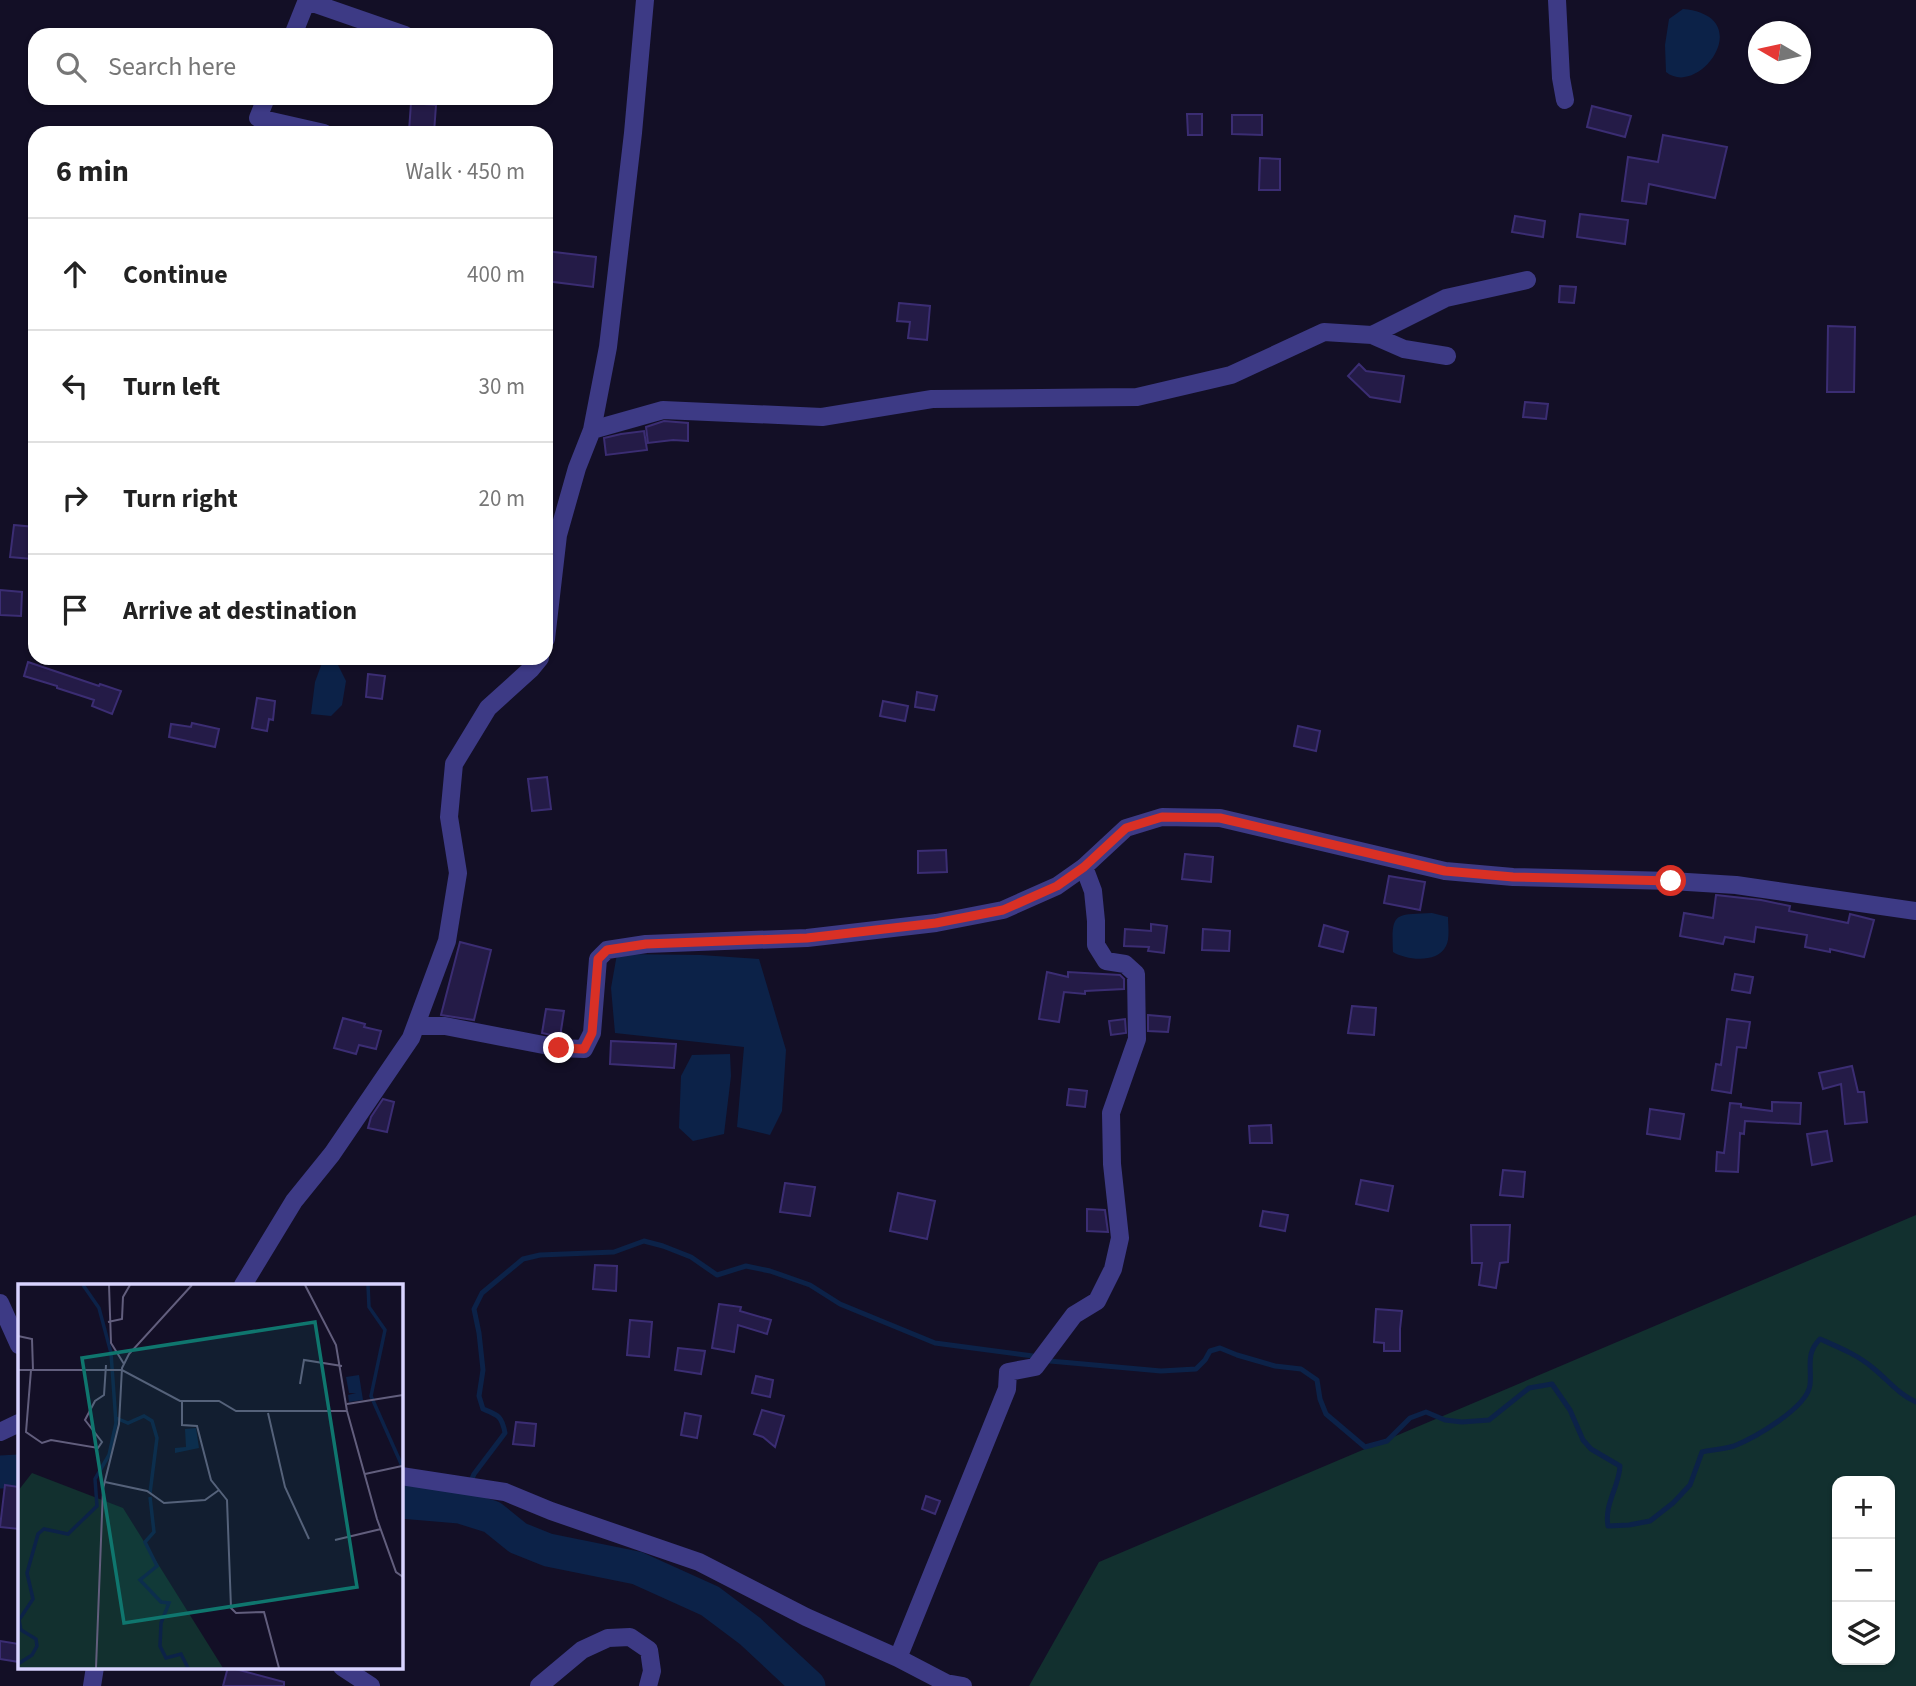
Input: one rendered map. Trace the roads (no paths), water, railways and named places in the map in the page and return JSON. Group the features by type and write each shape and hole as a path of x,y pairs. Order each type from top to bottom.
{"street":[{"path":"296,28 307,0 385,28"},
{"path":"553,578 558,535 577,468 592,430 608,348 645,0"},
{"path":"1557,0 1560,65 1565,100"},
{"path":"264,105 258,118 293,126"},
{"path":"1372,335 1446,298 1527,280"},
{"path":"592,430 663,410 822,417 932,399 1137,397 1231,375 1324,332 1372,335 1404,349 1447,356"},
{"path":"244,1284 294,1200 332,1154 411,1038 447,941 458,873 449,817 454,764 488,708 534,665"},
{"path":"416,1027 445,1026 559,1048 584,1049 592,1033 598,959 607,950 646,944 807,938 936,923 1003,910 1057,886 1084,867 1126,828 1162,817 1220,818 1445,871 1513,877 1736,885 1916,911"},
{"path":"898,1658 1007,1389 1008,1372 1035,1367 1074,1315 1097,1301 1113,1269 1120,1238 1112,1164 1111,1113 1137,1039 1136,974 1125,964 1106,961 1096,945 1093,891 1084,867"},
{"path":"0,1303 18,1343"},
{"path":"0,1432 18,1423"},
{"path":"402,1476 505,1492 699,1563 946,1683 964,1686"},
{"path":"539,1686 582,1650 608,1638 630,1637 649,1650 652,1671 648,1686"},
{"path":"92,1686 95,1668"},
{"path":"344,1668 371,1686"}],"water":[{"path":"1683,9 1705,15 1717,26 1720,39 1706,66 1693,75 1679,77 1666,72 1665,45 1669,19"},
{"path":"321,665 338,665 346,681 342,705 331,716 311,714 315,682"},
{"path":"1432,913 1448,917 1448,939 1442,952 1421,959 1393,952 1393,929 1398,918 1403,915"},
{"path":"617,954 759,959 786,1050 782,1111 770,1135 737,1127 744,1047 615,1033 611,988"},
{"path":"730,1054 731,1076 724,1134 693,1141 679,1128 681,1076 692,1055"}],"waterway":[{"path":"460,1507 474,1474 505,1433 501,1420 483,1409 479,1396 483,1370 474,1309 482,1293 523,1259 540,1255 614,1252 644,1241 691,1257 717,1275 746,1266 810,1285 840,1304 935,1343 1033,1356"},
{"path":"1050,1361 1161,1371 1196,1369 1210,1351 1220,1348 1275,1366 1301,1369 1317,1380 1326,1414 1365,1447 1387,1441 1410,1418 1426,1412 1445,1420 1489,1420 1529,1388 1552,1384 1570,1410 1583,1440 1591,1449 1620,1466 1608,1510 1608,1526 1650,1521 1690,1485 1702,1452 1743,1442 1790,1412 1807,1394 1812,1350 1820,1339 1861,1359 1898,1391 1916,1402"},
{"path":"0,1472 18,1471"},
{"path":"402,1502 460,1507 492,1517 518,1538 548,1550 637,1568 710,1601 750,1631 809,1686"}]}
